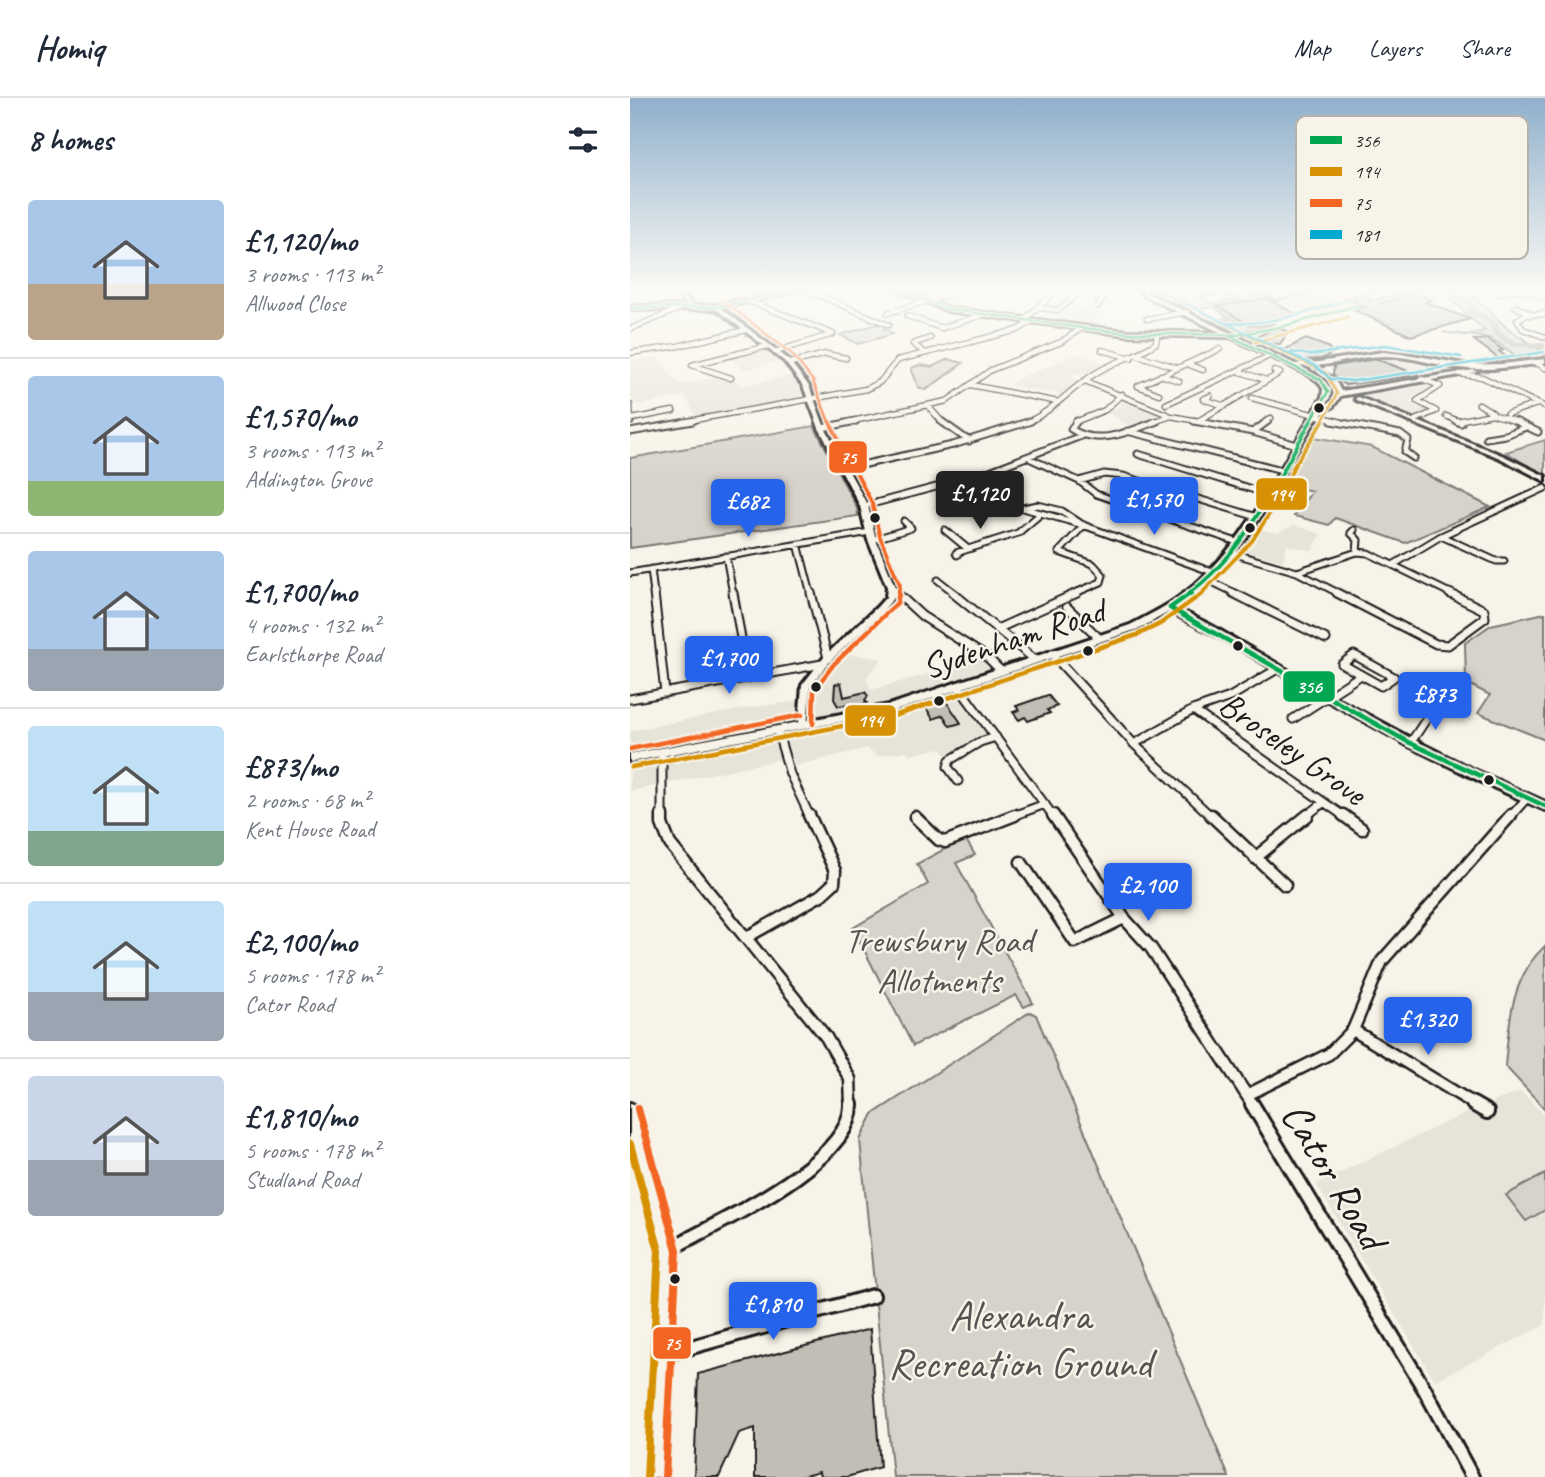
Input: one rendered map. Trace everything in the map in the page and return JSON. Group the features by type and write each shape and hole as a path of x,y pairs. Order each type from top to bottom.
{"main road":[{"path":"1266,352 1324,382 1333,382 1337,391"},
{"path":"1297,364 1329,364 1354,356 1378,354 1408,355 1471,367 1545,361"},
{"path":"1280,359 1308,368 1337,391 1480,373 1518,364"},
{"name":"Sydenham Road","path":"630,758 862,715 1143,624 1170,608 1212,576 1240,543 1316,416 1329,364"},
{"path":"1447,364 1459,370 1456,374"},
{"name":"Sydenham Road","path":"1316,416 1326,411 1337,391"},
{"path":"630,1111 668,1250 656,1477"}],"street":[{"path":"732,378 721,371 696,369 692,365 701,360 738,352"},
{"path":"775,352 790,363 806,386 822,428 864,506 871,536 891,587 922,616 988,658 1001,671"},
{"path":"822,428 947,401 992,370 1035,352"},
{"path":"1110,352 1130,358"},
{"path":"844,469 969,441 1038,418 1105,368 1142,352"},
{"path":"1159,394 1138,386 1211,352"},
{"path":"790,363 825,353 838,353 846,358"},
{"path":"630,405 631,432 866,388 883,379 898,360 925,353"},
{"path":"1138,355 1178,368"},
{"path":"1166,404 1267,357"},
{"path":"1535,362 1545,368"},
{"path":"1187,364 1203,370"},
{"path":"1447,364 1480,373 1545,407"},
{"path":"1198,421 1280,373 1274,371"},
{"path":"1241,372 1266,380"},
{"path":"1161,375 1179,381"},
{"path":"1415,420 1436,411 1417,401 1440,386 1422,379"},
{"path":"1085,381 1171,416 1253,432 1297,445"},
{"path":"971,385 1058,402"},
{"path":"1375,386 1359,399 1502,457 1545,479"},
{"path":"1081,436 1071,429 1072,425 1105,410 1122,394"},
{"path":"1210,396 1200,401 1226,406"},
{"path":"1252,398 1405,436 1408,440 1405,452 1414,458"},
{"path":"1479,404 1493,412 1507,414 1538,432"},
{"path":"1507,414 1537,404"},
{"path":"929,407 942,422 969,441"},
{"path":"632,419 673,411"},
{"path":"1457,421 1493,412"},
{"path":"864,506 948,486 1031,459 1081,436 1111,437 1171,416"},
{"path":"1446,416 1464,424"},
{"path":"1253,432 1271,418"},
{"path":"1486,438 1496,438 1526,426"},
{"path":"1126,431 1282,470"},
{"path":"1496,438 1505,443"},
{"path":"1139,454 1271,495"},
{"path":"1031,459 1079,481 1096,494 1240,543"},
{"path":"1079,481 1104,474 1123,476 1257,517"},
{"path":"1393,565 1441,536 1545,488"},
{"path":"1005,501 1038,516 1084,525"},
{"path":"1022,508 1033,503 1044,504 1084,525 1212,576 1326,639"},
{"path":"957,555 956,553 1017,533 1038,516"},
{"path":"630,573 911,528 904,522"},
{"path":"997,629 1101,582 1103,575 1093,564 1059,552 1084,525"},
{"path":"945,530 968,549"},
{"path":"1354,530 1350,533 1358,540 1357,552"},
{"path":"1441,536 1496,561 1504,561"},
{"path":"798,544 825,661"},
{"path":"1232,553 1297,572 1436,644 1448,645 1485,618 1484,610 1368,553 1357,552 1297,572"},
{"path":"726,556 748,678"},
{"path":"651,569 665,693"},
{"path":"938,579 1034,659"},
{"path":"804,724 805,687 825,661 880,609 890,597 891,587"},
{"path":"1066,607 1099,638"},
{"path":"1170,608 1200,622 1411,742 1545,806"},
{"path":"1052,654 1134,744 1284,884"},
{"path":"1354,655 1394,677 1381,686 1361,675 1342,664 1354,655"},
{"path":"630,699 825,661"},
{"path":"1134,744 1193,710 1230,697 1279,668"},
{"path":"1293,719 1361,675"},
{"name":"Cator Road","path":"958,686 1124,918 1153,951 1247,1095 1425,1390 1472,1477"},
{"path":"1411,742 1435,706"},
{"name":"Broseley Grove","path":"1193,710 1362,829"},
{"path":"747,937 821,895 834,883 835,871 790,774 777,730"},
{"path":"958,782 948,767 950,760 980,742 996,737"},
{"path":"662,752 662,824 670,844 826,1037 850,1079 851,1109 837,1142 806,1172 668,1250"},
{"path":"1247,1095 1329,1054 1353,1030 1382,961 1527,798"},
{"path":"1255,858 1323,803"},
{"path":"915,817 939,840 945,842 1045,804"},
{"path":"1021,862 1075,942 1124,918"},
{"path":"1353,1030 1487,1112"},
{"path":"663,1355 873,1296"}],"shaded area":[{"path":"746,352 769,352 782,361 744,370 728,357"},
{"path":"1077,354 1110,366 1091,375 1078,373 1071,378 1083,381 1062,395 1009,386 1021,377"},
{"path":"656,357 679,384 720,377 736,381 742,386 793,375 803,397 697,418 685,396 638,405 630,397 630,361"},
{"path":"1389,359 1424,360 1453,368 1423,376 1385,362"},
{"path":"1420,383 1434,388 1408,402 1431,411 1414,417 1365,398 1380,390"},
{"path":"1123,397 1160,416 1129,426 1108,413 1118,407"},
{"path":"1294,525 1321,534 1312,551 1287,545 1283,561 1246,552 1261,530 1277,533"},
{"path":"845,653 882,659 866,678 871,690 985,658 997,671 955,686 989,733 948,758 941,748 910,755 907,751 877,756 867,748 795,766 792,757 630,791 630,731 747,708 813,699 827,668"},
{"path":"1521,1091 1545,1116 1545,1325 1435,1381 1316,1184 1470,1111"}],"green space":[{"path":"1511,352 1545,353 1545,359 1523,361"},
{"path":"948,359 963,363 926,390 918,387 911,368 920,365 932,367"},
{"path":"814,426 857,508 858,516 630,548 630,458"},
{"path":"1314,437 1372,447 1490,507 1405,543 1335,518 1329,525 1294,516 1312,491 1283,484"},
{"path":"1545,440 1545,477 1506,452"},
{"path":"1545,613 1545,740 1478,713 1490,695 1466,683 1465,643 1491,625"},
{"name":"Trewsbury Road Allotments","path":"965,838 975,855 956,863 1033,1003 1024,1007 1016,995 913,1046 853,928 928,884 917,864"},
{"path":"1545,946 1545,1109 1505,1066 1510,1017 1518,986 1534,958"},
{"name":"Alexandra Recreation Ground","path":"1030,1012 1036,1015 1229,1477 893,1477 860,1140 873,1114"},
{"path":"1545,1174 1545,1210 1526,1221 1506,1195"}],"building":[{"path":"1285,352 1333,353 1322,359 1305,360"},
{"path":"1490,352 1501,352 1509,359 1502,361"},
{"path":"1376,359 1419,375 1345,385 1333,375 1334,366"},
{"path":"841,683 844,697 865,692 868,696 865,700 867,703 847,709 845,705 838,706 834,699 835,684"},
{"path":"1048,695 1057,706 1047,710 1050,713 1028,721 1025,717 1019,720 1013,712 1019,710 1016,706"},
{"path":"945,700 961,723 950,726 943,715 933,719 925,706"},
{"path":"870,1329 880,1467 847,1477 820,1477 819,1472 801,1477 755,1477 755,1428 739,1433 719,1477 694,1477 698,1374"}],"transit line":[{"name":"75","path":"790,352 813,381 830,424 872,503 880,537 900,585 897,603 834,664 814,690 813,724"},
{"name":"356","path":"1170,608 1208,580 1240,543 1271,495 1282,470 1328,392 1321,380 1264,352"},
{"name":"194","path":"632,767 894,716 1137,635 1160,624 1201,595 1252,541 1279,499 1294,466 1327,415 1337,394 1326,373 1284,352"},
{"name":"181","path":"1287,352 1315,366 1331,379 1354,381 1542,352"},
{"name":"181","path":"1293,352 1310,355 1330,352"},
{"name":"181","path":"1432,352 1461,357"},
{"name":"356","path":"1170,608 1408,742 1545,806"},
{"name":"75","path":"630,749 802,715"},
{"name":"75","path":"638,1109 677,1250 665,1477"},
{"name":"194","path":"630,1144 659,1251 647,1477"}]}
